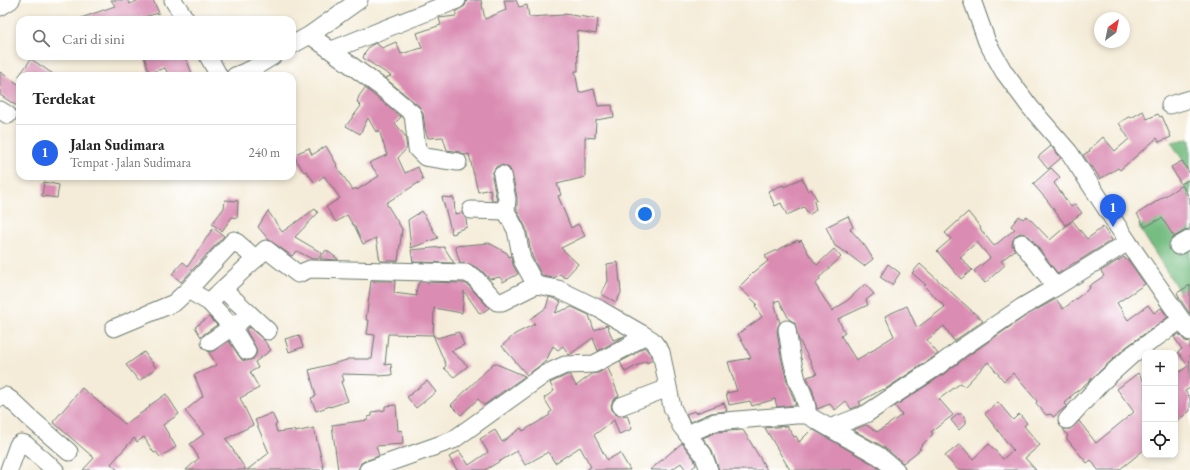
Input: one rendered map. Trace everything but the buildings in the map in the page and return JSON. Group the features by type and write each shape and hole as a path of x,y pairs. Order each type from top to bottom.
{"street":[{"path":"0,7 11,0"},
{"path":"173,0 183,16"},
{"path":"296,43 310,35 359,0"},
{"path":"332,50 457,0"},
{"path":"972,0 987,42 1004,72 1030,107 1069,152 1128,242 1186,326 1133,354 1102,382 1067,420"},
{"path":"310,35 332,50 414,114 417,149 420,154 425,157 458,162"},
{"path":"210,60 217,72"},
{"path":"246,72 267,60"},
{"path":"1170,105 1190,99"},
{"path":"502,175 507,199 506,211 516,230 522,260 536,285"},
{"path":"471,210 506,211"},
{"path":"114,328 174,302 188,290 234,240 256,259"},
{"path":"830,428 866,414 1022,307 1128,242"},
{"path":"1022,243 1056,287"},
{"path":"210,302 266,250 298,274 310,269 466,273 474,277 497,302 502,302 536,285 558,289 599,309 652,340 661,352 672,407 681,426 703,454 710,470"},
{"path":"223,289 268,331"},
{"path":"188,290 210,302 232,327 247,351"},
{"path":"210,342 251,315"},
{"path":"786,329 797,380 807,407 807,415"},
{"path":"368,470 453,440 544,374 565,365 594,364 627,347 644,335"},
{"path":"621,406 668,388"},
{"path":"0,398 5,396 11,400 69,452"},
{"path":"687,434 715,422 721,421 796,414 807,415 879,456 896,470"},
{"path":"9,470 18,445 21,443 25,444 55,470"}],"green space":[{"path":"1188,139 1190,141 1190,171 1171,142"},
{"path":"1190,182 1190,309 1139,227"}],"place":[{"name":"Jalan Sudimara","path":"1113,227"}]}
